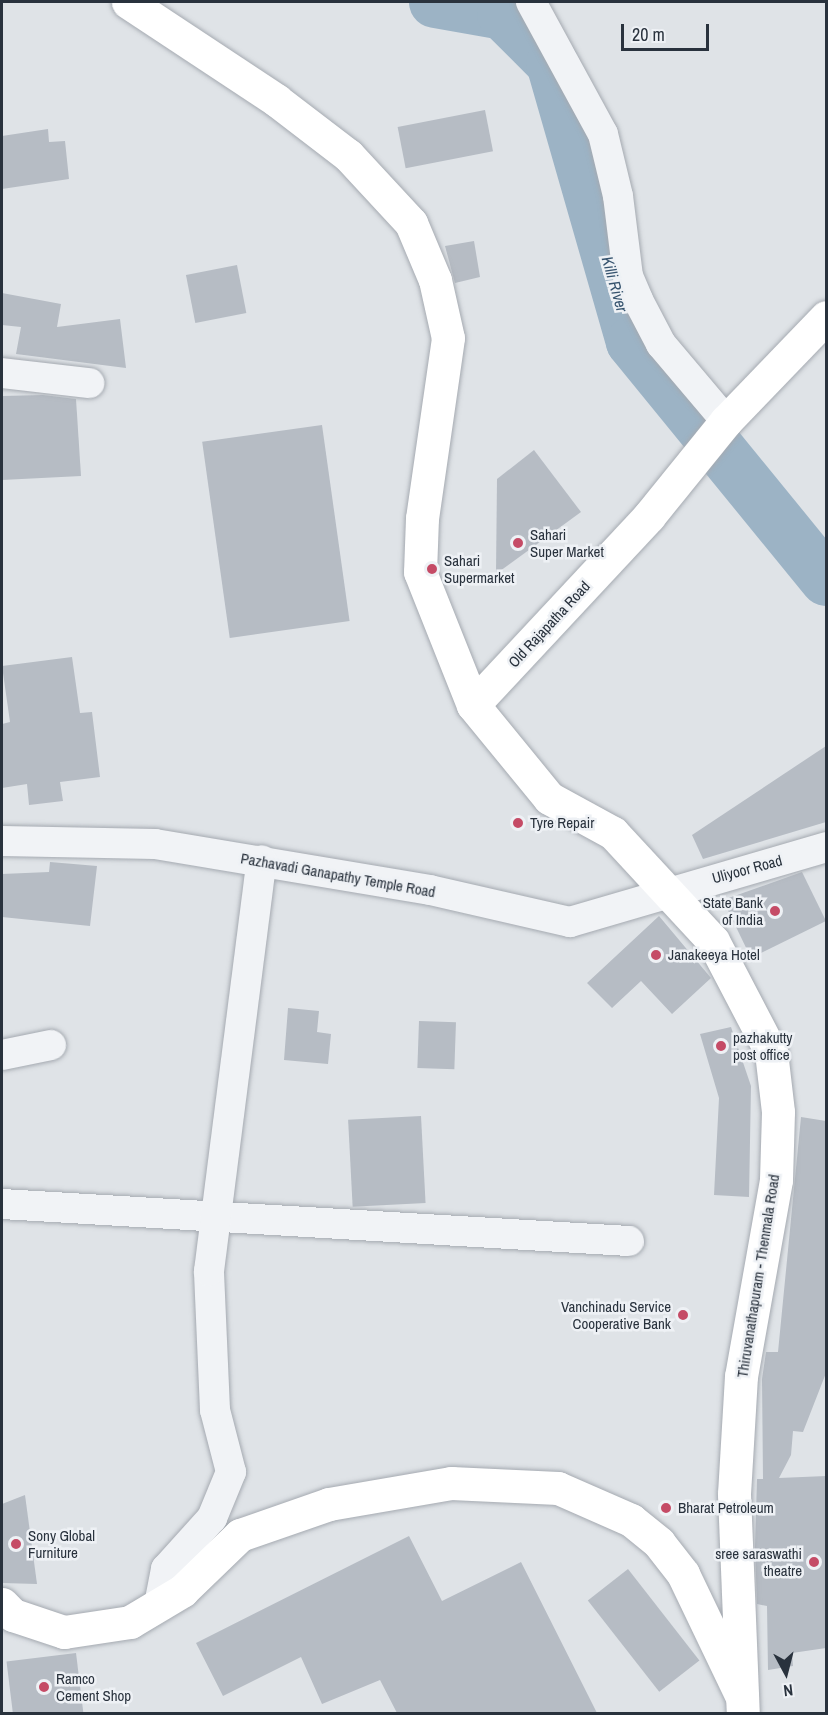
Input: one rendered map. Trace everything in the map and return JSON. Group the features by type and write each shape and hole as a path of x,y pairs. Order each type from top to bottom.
{"main road":[{"name":"Thiruvanathapuram - Thenmala Road","path":"128,2 276,100 348,155 411,223 435,280 448,338 422,518 420,572 473,705 549,798 613,834 713,941 743,991 771,1052 778,1112 776,1180 741,1376 734,1494 741,1703"},
{"path":"726,421 821,330"},
{"name":"Old Rajapatha Road","path":"473,705 649,516 726,421"},
{"path":"2,1604 12,1615 64,1632 130,1622 182,1591 240,1535 329,1504 451,1484 558,1488 632,1520 659,1543 683,1574 741,1703"}],"street":[{"path":"531,2 603,134 618,196 628,276 638,300 661,344 726,421"},
{"path":"2,373 89,383"},
{"name":"Pazhavadi Ganapathy Temple Road","path":"2,841 154,844 261,860 570,922 667,891"},
{"name":"Uliyoor Road","path":"667,891 826,847"},
{"path":"159,1605 166,1569 212,1518 231,1472 215,1410 209,1330 210,1271 261,860"},
{"path":"2,1054 51,1045"},
{"path":"2,1204 629,1241"}],"building":[{"path":"485,110 493,151 406,168 398,127"},
{"path":"48,129 49,142 65,141 69,179 2,189 2,136"},
{"path":"474,241 480,277 455,283 445,246"},
{"path":"237,265 246,313 195,323 186,275"},
{"path":"2,293 61,304 57,327 120,319 126,368 16,354 21,327 2,325"},
{"path":"43,395 76,399 81,476 2,480 2,396"},
{"path":"322,425 350,621 230,638 202,442"},
{"name":"Sahari Super Market","path":"534,450 581,512 496,574 497,479"},
{"path":"72,657 80,713 92,712 100,777 60,782 63,801 29,805 27,784 2,788 2,724 10,722 2,666"},
{"path":"826,746 826,822 703,859 692,835"},
{"path":"50,862 97,866 90,926 2,917 2,874 49,872"},
{"name":"State Bank of India","path":"802,872 826,921 751,958 723,900"},
{"name":"Janakeeya Hotel","path":"659,916 711,978 672,1014 641,981 612,1008 587,983"},
{"path":"288,1008 319,1011 317,1032 331,1034 328,1064 284,1060"},
{"path":"419,1021 456,1022 454,1069 417,1068"},
{"path":"731,1027 751,1086 749,1197 714,1195 719,1098 700,1034"},
{"path":"421,1116 426,1203 353,1207 348,1120"},
{"path":"801,1117 826,1121 826,1373 803,1432 793,1431 791,1455 779,1478 826,1476 826,1648 792,1653 793,1666 768,1670 767,1606 757,1604 755,1547 757,1479 763,1479 762,1379 766,1352 778,1352"},
{"name":"Sony Global Furniture","path":"25,1495 37,1584 2,1583 2,1504"},
{"path":"409,1536 442,1601 521,1562 597,1713 397,1713 380,1680 322,1704 301,1657 223,1696 196,1643"},
{"path":"628,1569 699,1660 659,1692 588,1600"},
{"name":"Ramco Cement Shop","path":"76,1653 83,1713 13,1714 7,1662"}],"waterway":[{"name":"Killi River","path":"435,2 503,14 552,63 632,342 826,580"}],"place":[{"name":"Sahari Super Market","path":"518,543"},
{"name":"Sahari Supermarket","path":"432,569"},
{"name":"Tyre Repair","path":"518,823"},
{"name":"State Bank of India","path":"775,911"},
{"name":"Janakeeya Hotel","path":"656,955"},
{"name":"pazhakutty post office","path":"721,1046"},
{"name":"Vanchinadu Service Cooperative Bank","path":"683,1315"},
{"name":"Bharat Petroleum","path":"666,1508"},
{"name":"Sony Global Furniture","path":"16,1544"},
{"name":"sree saraswathi theatre","path":"814,1562"},
{"name":"Ramco Cement Shop","path":"44,1687"}]}
